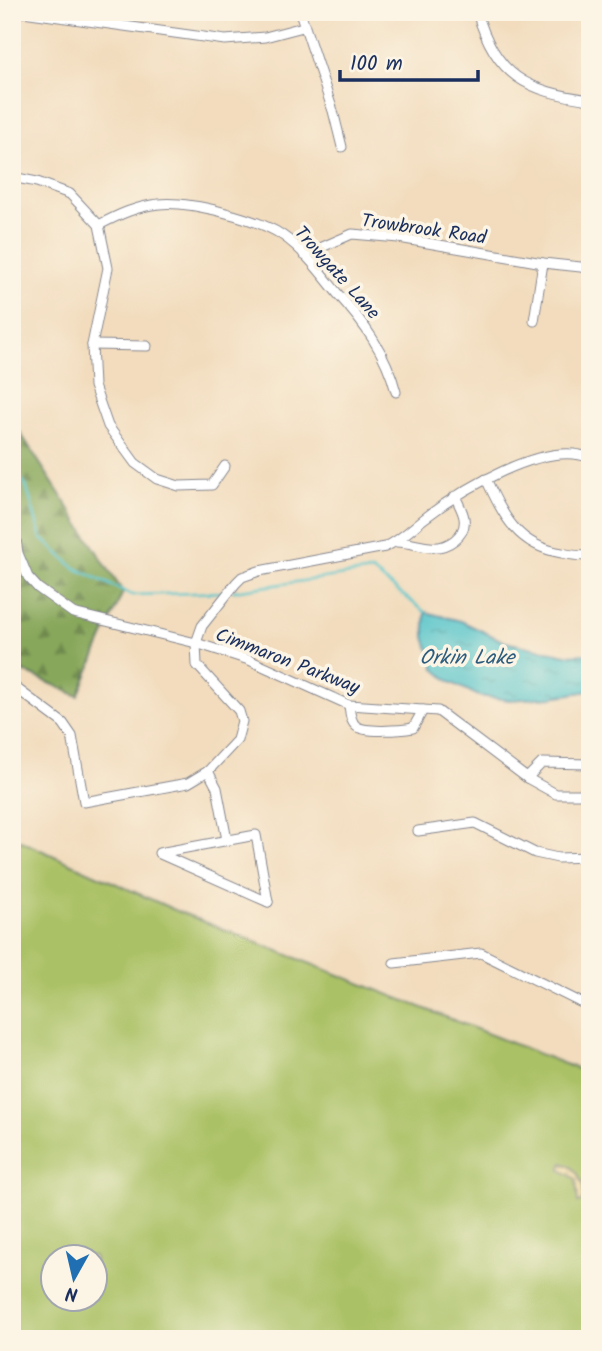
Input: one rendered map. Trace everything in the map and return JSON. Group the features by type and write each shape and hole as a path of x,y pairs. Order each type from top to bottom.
{"street":[{"path":"23,12 225,40 265,37 303,27"},
{"path":"98,23 99,12"},
{"path":"300,12 333,111 342,147"},
{"path":"477,12 482,32 495,55 517,77 544,92 590,100"},
{"path":"12,177 37,182 70,194 99,225 108,268 92,345 94,386 108,426 135,463 156,478 179,486 212,485 225,466"},
{"name":"Trowgate Lane","path":"99,225 129,210 160,204 196,207 254,220 284,235 358,316 379,346 391,372 396,392"},
{"name":"Trowbrook Road","path":"304,255 352,234 399,238 543,263 590,268"},
{"path":"534,321 543,263"},
{"path":"92,345 147,346"},
{"path":"12,685 63,723 72,736 84,802 188,783 208,771 237,740 242,721 239,711 197,665 196,643 202,626 242,577 259,571 385,547 396,542 455,496 486,480 547,456 564,453 590,458"},
{"path":"486,480 496,501 525,540 549,551 590,555"},
{"path":"396,542 411,542 431,548 447,545 456,539 463,531 464,518 455,496"},
{"name":"Cimmaron Parkway","path":"12,514 18,553 28,577 38,588 73,613 196,643 248,660 349,705 438,711 527,778 556,794 590,794"},
{"path":"349,705 355,726 363,729 413,728 423,710"},
{"path":"527,778 542,763 590,764"},
{"path":"208,771 217,788 227,840"},
{"path":"418,831 475,823 535,853 558,858 590,857"},
{"path":"256,835 268,902 159,853 227,840 256,835"},
{"path":"394,963 481,953 590,1007"}],"green space":[{"path":"12,420 123,592 78,696 12,666"},
{"path":"12,837 177,911 590,1074 590,1339 12,1339"}],"sand":[{"path":"563,1163 578,1174 583,1190 582,1202 578,1203 576,1179 561,1170"}],"water":[{"name":"Orkin Lake","path":"425,612 461,621 505,642 566,655 590,654 590,691 509,700 479,696 450,682 435,669 425,637"}],"waterway":[{"path":"12,468 26,485 41,538 75,568 132,595 226,592"},
{"path":"233,591 372,571 425,612"}]}
